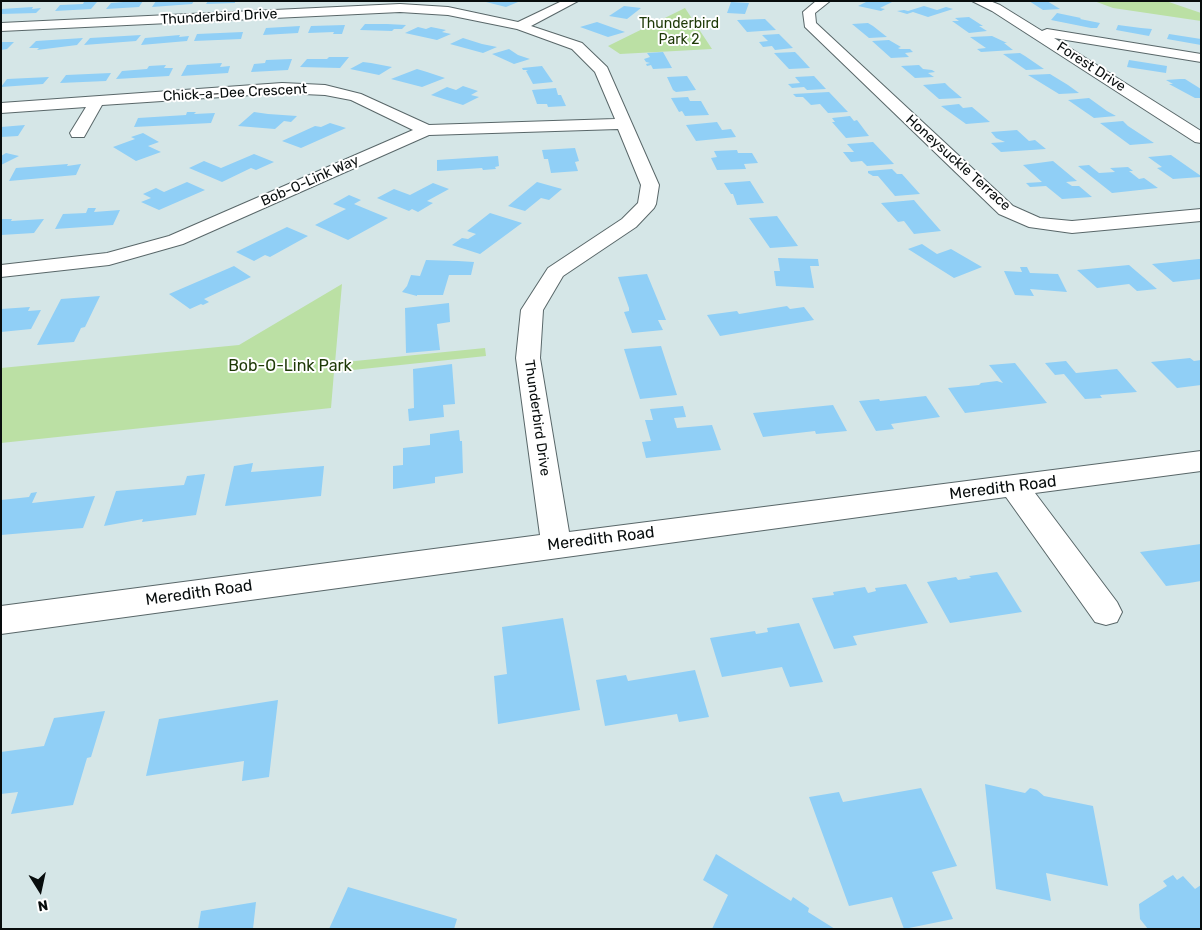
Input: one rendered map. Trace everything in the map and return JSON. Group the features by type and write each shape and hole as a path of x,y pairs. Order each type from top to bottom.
{"street":[{"path":"520,26 572,1"},
{"name":"Honeysuckle Terrace","path":"824,1 809,12 810,24 1006,210 1036,222 1072,227 1201,215"},
{"name":"Forest Drive","path":"978,1 996,8 1201,138"},
{"name":"Thunderbird Drive","path":"1,28 400,8 448,10 520,26 577,46 602,70 650,185 647,204 629,223 555,272 532,310 528,358 556,544"},
{"path":"1035,32 1201,58"},
{"name":"Chick-a-Dee Crescent","path":"1,108 282,88 325,90 356,97 426,130"},
{"path":"78,133 97,101"},
{"name":"Bob-O-Link Way","path":"1,271 109,258 176,240 426,130 624,124"},
{"name":"Meredith Road","path":"1,620 556,544 1201,461"},
{"path":"1014,486 1106,612"}],"green space":[{"path":"1094,1 1166,1 1201,13 1201,21 1113,8"},
{"name":"Thunderbird Park 2","path":"685,8 712,49 620,54 608,46"},
{"name":"Bob-O-Link Park","path":"342,284 335,363 485,348 486,356 334,372 331,408 1,443 1,368 239,345"}],"building":[{"path":"143,1 139,7 106,9 111,3"},
{"path":"156,1 194,1 192,4 152,7"},
{"path":"208,1 235,1 235,3 206,4"},
{"path":"482,1 515,1 518,2 506,7"},
{"path":"868,1 894,1 880,8 885,9 881,11 858,6"},
{"path":"1029,1 1047,1 1060,9 1043,10"},
{"path":"84,2 97,2 91,9 55,11 60,5 83,4"},
{"path":"731,2 749,3 745,14 727,13"},
{"path":"624,6 641,8 627,19 609,16"},
{"path":"924,6 937,10 946,7 953,9 928,17 913,12 907,14 897,11 908,11"},
{"path":"33,7 32,9 41,8 36,13 1,14 1,9"},
{"path":"1057,13 1100,23 1097,28 1091,28 1051,20"},
{"path":"969,17 987,31 969,33 952,21 959,21 955,18"},
{"path":"765,19 776,30 747,32 737,20"},
{"path":"597,22 625,32 608,37 580,27"},
{"path":"868,23 887,37 869,38 852,24"},
{"path":"365,24 406,25 402,29 394,29 392,31 360,30"},
{"path":"345,25 342,34 333,34 334,32 308,33 311,26"},
{"path":"1118,25 1152,29 1149,36 1116,30"},
{"path":"300,26 298,33 263,35 266,28"},
{"path":"418,27 446,30 442,32 451,34 437,40 405,33"},
{"path":"243,32 241,39 194,41 197,34"},
{"path":"779,34 793,48 775,50 772,46 763,47 759,42 768,41 762,35"},
{"path":"1169,34 1201,39 1201,45 1167,39"},
{"path":"141,35 136,41 84,45 90,38"},
{"path":"180,35 179,37 189,36 187,41 141,45 145,38"},
{"path":"992,36 1007,43 1004,43 1013,50 981,52 977,49 986,48 970,37"},
{"path":"83,38 77,45 37,50 39,48 29,48 36,41"},
{"path":"463,38 497,47 483,53 450,44"},
{"path":"889,40 901,47 898,48 900,49 910,49 913,52 905,53 909,57 891,58 872,41"},
{"path":"1,42 14,42 7,49 1,50"},
{"path":"509,49 518,55 530,59 514,64 492,54"},
{"path":"663,52 672,68 653,69 651,65 647,66 646,64 650,63 644,59 650,57 647,53"},
{"path":"795,52 810,68 789,69 774,53"},
{"path":"1020,53 1044,69 1026,70 1003,54"},
{"path":"329,57 349,57 340,68 300,67 307,59 327,59"},
{"path":"292,59 288,70 251,72 254,64 265,63 266,60"},
{"path":"1129,60 1167,66 1166,73 1127,67"},
{"path":"363,62 392,67 379,75 350,69"},
{"path":"222,63 220,67 230,66 228,73 181,76 187,65"},
{"path":"166,65 164,68 173,68 169,76 116,79 122,71"},
{"path":"919,65 923,69 935,72 928,73 934,77 915,78 901,66"},
{"path":"542,66 553,82 533,84 526,71 528,70 523,70 522,68"},
{"path":"417,69 445,78 422,87 391,79"},
{"path":"111,73 106,81 60,83 66,75"},
{"path":"1050,74 1079,93 1059,94 1028,75"},
{"path":"687,76 696,90 676,92 673,90 667,77"},
{"path":"814,76 826,89 807,90 804,87 792,88 788,84 800,83 795,77"},
{"path":"49,77 43,84 1,87 7,79"},
{"path":"1185,79 1201,89 1201,98 1195,98 1169,84 1173,84 1166,80"},
{"path":"945,83 962,98 939,99 923,85"},
{"path":"463,86 478,91 471,95 479,97 463,105 431,95 447,87 456,90"},
{"path":"556,88 558,95 561,95 566,106 548,107 547,104 537,104 532,90"},
{"path":"829,92 848,112 828,113 820,104 811,105 803,97 796,97 793,94"},
{"path":"688,97 690,101 701,101 709,115 685,116 682,111 679,112 671,98"},
{"path":"1089,98 1116,116 1094,118 1068,100"},
{"path":"959,104 963,108 972,107 990,122 966,124 941,106"},
{"path":"187,112 196,112 194,114 215,113 211,123 134,127 138,118 186,115"},
{"path":"254,112 297,116 291,122 284,121 275,129 238,126"},
{"path":"850,116 854,121 857,120 869,136 846,138 832,122 835,122 832,118"},
{"path":"1123,121 1154,143 1130,145 1100,123"},
{"path":"717,122 722,130 731,129 736,137 696,141 686,125"},
{"path":"330,123 346,128 301,148 282,141 315,126 321,127"},
{"path":"25,125 18,136 1,137 1,127"},
{"path":"1017,130 1029,141 1035,140 1046,149 1001,152 991,143 1005,142 996,138 991,132"},
{"path":"143,133 159,142 148,146 161,152 136,161 113,147 135,139 131,137"},
{"path":"873,142 894,164 867,166 862,161 851,162 843,152 854,152 847,144"},
{"path":"575,148 579,161 575,162 578,171 551,173 548,159 544,159 542,150"},
{"path":"737,150 738,153 752,153 758,163 744,164 746,169 717,170 711,158 717,157 714,151"},
{"path":"6,153 19,156 1,165 1,156"},
{"path":"254,154 274,162 256,170 251,168 222,182 189,168 204,161 221,168"},
{"path":"1171,155 1201,177 1173,179 1157,168 1162,167 1148,157"},
{"path":"498,156 499,166 495,167 496,169 437,171 437,160"},
{"path":"1053,161 1077,181 1066,182 1072,186 1079,186 1092,197 1062,199 1046,186 1030,187 1026,183 1042,182 1023,165"},
{"path":"68,164 67,166 81,164 76,175 9,181 16,168"},
{"path":"1089,165 1099,173 1115,172 1110,168 1128,167 1133,171 1129,171 1139,179 1144,178 1158,188 1112,193 1078,166"},
{"path":"892,169 897,174 902,174 920,194 895,196 878,176 868,173 868,171"},
{"path":"750,181 764,203 737,205 733,194 731,194 724,183"},
{"path":"187,182 205,190 159,210 141,202 151,198 143,194 156,188 164,192"},
{"path":"537,182 562,189 549,200 541,198 525,211 508,206"},
{"path":"433,183 449,189 427,201 433,203 418,212 412,209 409,211 377,198 394,189 410,195"},
{"path":"349,195 361,200 354,204 388,218 348,240 315,225 346,209 333,204"},
{"path":"914,200 941,231 914,234 904,221 898,222 881,203"},
{"path":"88,208 96,208 94,212 120,210 113,225 55,229 63,214 86,213"},
{"path":"490,213 522,223 480,254 452,245 462,238 468,239 476,234 467,231"},
{"path":"777,216 798,246 770,248 749,218"},
{"path":"1,219 12,219 11,221 44,219 34,233 1,235"},
{"path":"287,227 308,236 270,257 265,255 254,261 236,252"},
{"path":"922,244 937,254 951,249 982,267 954,278 908,249"},
{"path":"778,258 818,259 819,266 810,266 814,288 776,286 774,271 780,271"},
{"path":"1201,259 1201,279 1173,282 1152,264"},
{"path":"426,260 474,262 471,275 449,275 443,295 417,296 402,292 407,286 411,275 420,276"},
{"path":"1129,265 1157,289 1137,291 1129,284 1097,288 1077,270"},
{"path":"234,266 251,277 204,299 209,302 203,305 201,304 190,309 169,294"},
{"path":"1020,267 1027,267 1030,273 1058,274 1067,292 1030,289 1034,296 1015,295 1004,271 1022,272"},
{"path":"647,274 666,320 658,320 663,330 632,333 624,312 629,311 629,308 618,277"},
{"path":"100,296 85,327 81,328 74,342 37,345 61,299"},
{"path":"449,303 450,322 437,324 440,350 406,353 405,308"},
{"path":"787,306 790,309 804,307 814,320 720,336 707,315 737,311 739,314"},
{"path":"30,307 28,311 41,310 31,329 1,332 1,309"},
{"path":"661,346 677,395 640,399 624,349"},
{"path":"1190,358 1194,361 1201,360 1201,385 1177,388 1151,362"},
{"path":"1066,361 1076,373 1117,369 1137,392 1100,395 1102,398 1085,399 1064,374 1055,375 1045,363"},
{"path":"1015,363 1047,403 965,413 948,388 997,381 1003,383 989,365"},
{"path":"452,364 455,404 443,405 444,417 409,421 408,409 414,408 413,369"},
{"path":"926,396 940,417 891,424 894,429 876,431 859,401 879,399 880,401"},
{"path":"833,405 847,431 816,434 815,431 763,437 753,413"},
{"path":"683,406 686,417 674,418 677,428 712,425 721,450 646,458 642,442 651,441 645,420 653,420 650,409"},
{"path":"459,430 460,441 462,441 463,473 435,477 435,483 393,489 393,466 403,465 403,448 430,445 430,434"},
{"path":"253,463 251,472 324,466 321,496 225,506 234,466"},
{"path":"205,474 196,515 142,522 143,519 104,526 116,491 184,485 187,476"},
{"path":"37,492 32,503 95,496 83,528 1,535 1,500 29,497 31,493"},
{"path":"1201,544 1201,581 1189,583 1166,586 1140,552"},
{"path":"997,572 1022,612 950,623 927,582 956,577 958,580 971,578 969,576"},
{"path":"906,584 928,623 853,636 857,645 834,649 812,598 834,595 833,592 865,587 868,593 876,591 875,588"},
{"path":"563,618 580,710 498,724 494,676 507,674 502,627"},
{"path":"799,623 823,682 790,687 782,667 722,677 710,638 755,631 756,634 768,632 767,628"},
{"path":"695,670 709,717 679,722 677,714 605,726 596,680 626,675 628,681"},
{"path":"278,700 269,777 242,781 244,761 146,776 159,719"},
{"path":"105,711 91,757 87,758 73,805 11,814 18,792 1,794 1,752 44,746 54,718"},
{"path":"985,784 1025,793 1030,788 1037,790 1044,796 1093,806 1108,886 1046,873 1051,901 996,889"},
{"path":"921,788 957,866 932,872 953,919 904,929 892,897 849,906 809,797 839,792 843,802"},
{"path":"716,854 791,901 793,897 809,908 808,912 835,929 712,929 728,895 703,880"},
{"path":"1173,875 1177,880 1183,876 1195,889 1201,885 1201,929 1148,929 1140,919 1139,904 1167,886 1163,881"},
{"path":"348,887 457,919 454,929 329,929"},
{"path":"256,902 253,929 198,929 201,911"}]}
